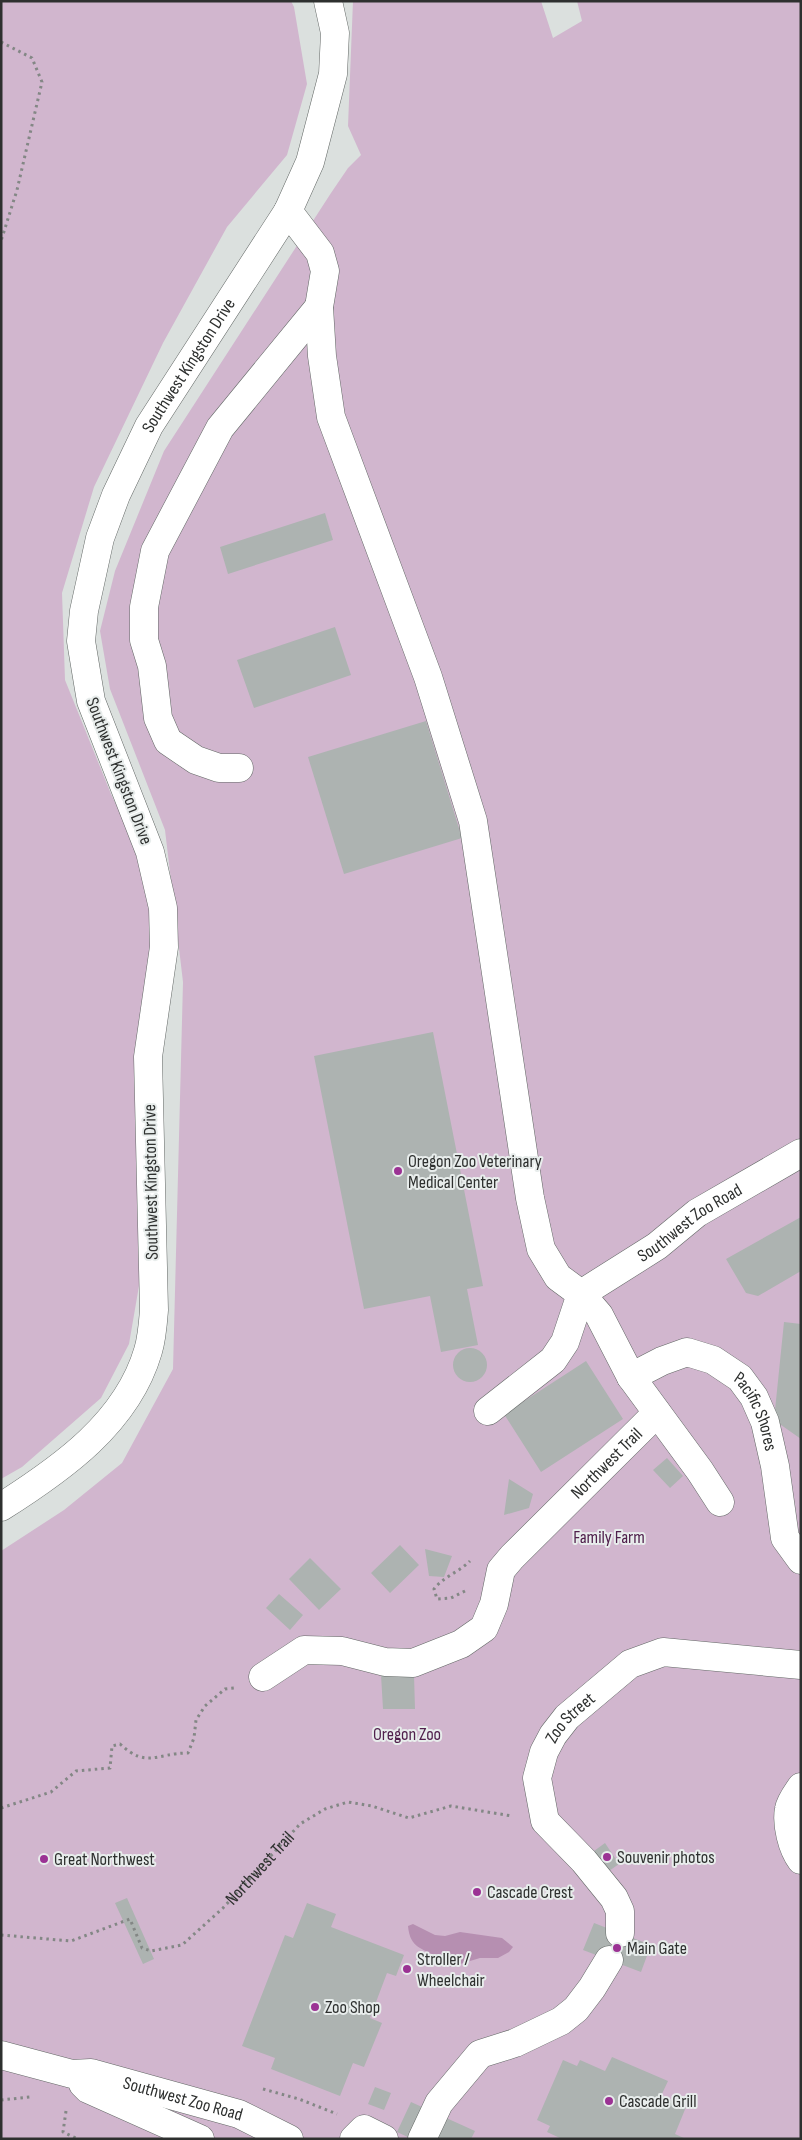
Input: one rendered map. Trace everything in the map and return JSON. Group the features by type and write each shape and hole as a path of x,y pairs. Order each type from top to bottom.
{"street":[{"name":"Southwest Kingston Drive","path":"1,1506 88,1444 104,1427 132,1385 144,1364 149,1350 153,1316 148,1057 164,947 163,908 150,852 91,701 81,641 84,611 90,576 100,538 116,495 149,426 288,211 310,162 333,74 336,33 328,1"},
{"path":"288,211 320,253 325,271 319,307 322,356 331,417 428,677 473,821 530,1198 541,1249 558,1277 581,1294 600,1315 626,1367 720,1502"},
{"path":"238,768 219,768 196,760 168,741 158,718 152,666 144,640 144,607 155,551 220,428 319,307"},
{"name":"Southwest Zoo Road","path":"581,1294 657,1246 697,1213 801,1153"},
{"path":"488,1412 553,1360 565,1342 581,1294"},
{"name":"Pacific Shores","path":"626,1367 662,1361 687,1352 713,1360 740,1378 754,1398 765,1422 776,1476 785,1538 801,1560"},
{"name":"Northwest Trail","path":"263,1677 304,1650 342,1651 385,1662 413,1663 461,1644 478,1634 484,1628 494,1604 501,1570 657,1413"},
{"name":"Zoo Street","path":"545,1820 536,1778 544,1752 553,1735 567,1717 630,1664 663,1652 801,1665"},
{"path":"801,1787 789,1808 791,1836 796,1854 801,1860"},
{"path":"545,1820 584,1861 614,1898 620,1911 620,1933"},
{"path":"422,2139 439,2103 480,2054 515,2043 561,2021 576,2010 609,1960"},
{"name":"Southwest Zoo Road","path":"1,2054 72,2074 91,2073 239,2114 284,2138"},
{"name":"Southwest Zoo Road","path":"72,2074 88,2089 200,2139"}],"path":[{"path":"1,42 32,58 42,82 17,190 1,241"},
{"path":"469,1590 451,1598 437,1599 434,1589 439,1583 460,1570 472,1558"},
{"path":"1,1808 51,1792 76,1771 110,1768 112,1746 120,1744 135,1756 150,1760 171,1753 188,1753 194,1738 196,1720 205,1706 225,1689 245,1687 263,1677"},
{"name":"Northwest Trail","path":"1,1935 71,1941 130,1919 142,1948 151,1951 182,1944 223,1908 300,1824 325,1809 348,1802 372,1806 409,1818 451,1806 545,1820"},
{"path":"258,2087 327,2109 367,2135"},
{"path":"67,2105 63,2132 78,2139"}],"green space":[{"path":"1,1 291,1 294,7 307,84 287,155 227,227 163,343 94,487 62,593 65,680 111,794 149,873 156,937 140,1280 129,1344 101,1398 22,1467 1,1479"},
{"name":"Oregon Zoo","path":"353,1 541,1 553,38 582,21 577,1 801,1 801,2139 1,2139 1,1551 64,1510 122,1463 173,1369 183,982 165,830 110,689 100,631 115,571 164,451 331,193 348,168 361,155 348,126"}],"shaded area":[{"path":"413,1924 435,1935 445,1936 460,1932 502,1938 513,1947 509,1952 498,1958 480,1958 450,1967 439,1958 414,1944 409,1934 408,1926"}],"building":[{"path":"325,513 333,540 228,574 220,547"},
{"path":"335,627 351,675 254,708 237,660"},
{"path":"426,721 462,838 344,874 308,757"},
{"name":"Oregon Zoo Veterinary Medical Center","path":"433,1032 483,1286 467,1289 478,1345 441,1352 430,1296 364,1309 314,1056"},
{"path":"801,1217 801,1271 758,1296 746,1293 726,1259"},
{"path":"784,1322 801,1324 801,1439 774,1420"},
{"path":"470,1348 482,1353 487,1365 482,1377 470,1382 458,1377 453,1365 458,1353"},
{"path":"586,1361 623,1419 541,1472 504,1414"},
{"path":"667,1458 683,1476 670,1488 653,1470"},
{"path":"509,1479 533,1494 529,1508 504,1515"},
{"path":"400,1545 419,1565 390,1593 371,1573"},
{"path":"425,1549 452,1556 444,1577 429,1576"},
{"path":"310,1558 341,1589 319,1610 289,1579"},
{"path":"279,1594 303,1615 290,1630 266,1608"},
{"path":"381,1675 414,1675 415,1709 383,1709"},
{"name":"Souvenir photos","path":"605,1843 619,1864 609,1871 594,1851"},
{"path":"127,1898 154,1959 143,1964 115,1903"},
{"name":"Zoo Shop","path":"307,1903 336,1914 331,1927 404,1955 396,1976 387,1973 370,2018 382,2023 364,2067 353,2063 340,2096 271,2069 275,2058 242,2046 285,1935 293,1938"},
{"name":"Main Gate","path":"594,1923 651,1945 641,1972 583,1950"},
{"name":"Cascade Grill","path":"612,2057 668,2081 661,2096 686,2107 675,2134 686,2139 562,2139 547,2132 550,2126 537,2120 563,2060 577,2066 580,2060 605,2071"},
{"path":"375,2087 391,2093 384,2110 368,2104"},
{"path":"411,2102 475,2131 471,2139 412,2139 397,2132"}],"place":[{"name":"Oregon Zoo Veterinary Medical Center","path":"398,1171"},
{"name":"Souvenir photos","path":"607,1857"},
{"name":"Great Northwest","path":"44,1859"},
{"name":"Cascade Crest","path":"477,1892"},
{"name":"Main Gate","path":"617,1948"},
{"name":"Stroller / Wheelchair","path":"407,1969"},
{"name":"Zoo Shop","path":"315,2007"},
{"name":"Cascade Grill","path":"609,2101"}],"park label":[{"name":"Family Farm","path":"609,1537"}]}
